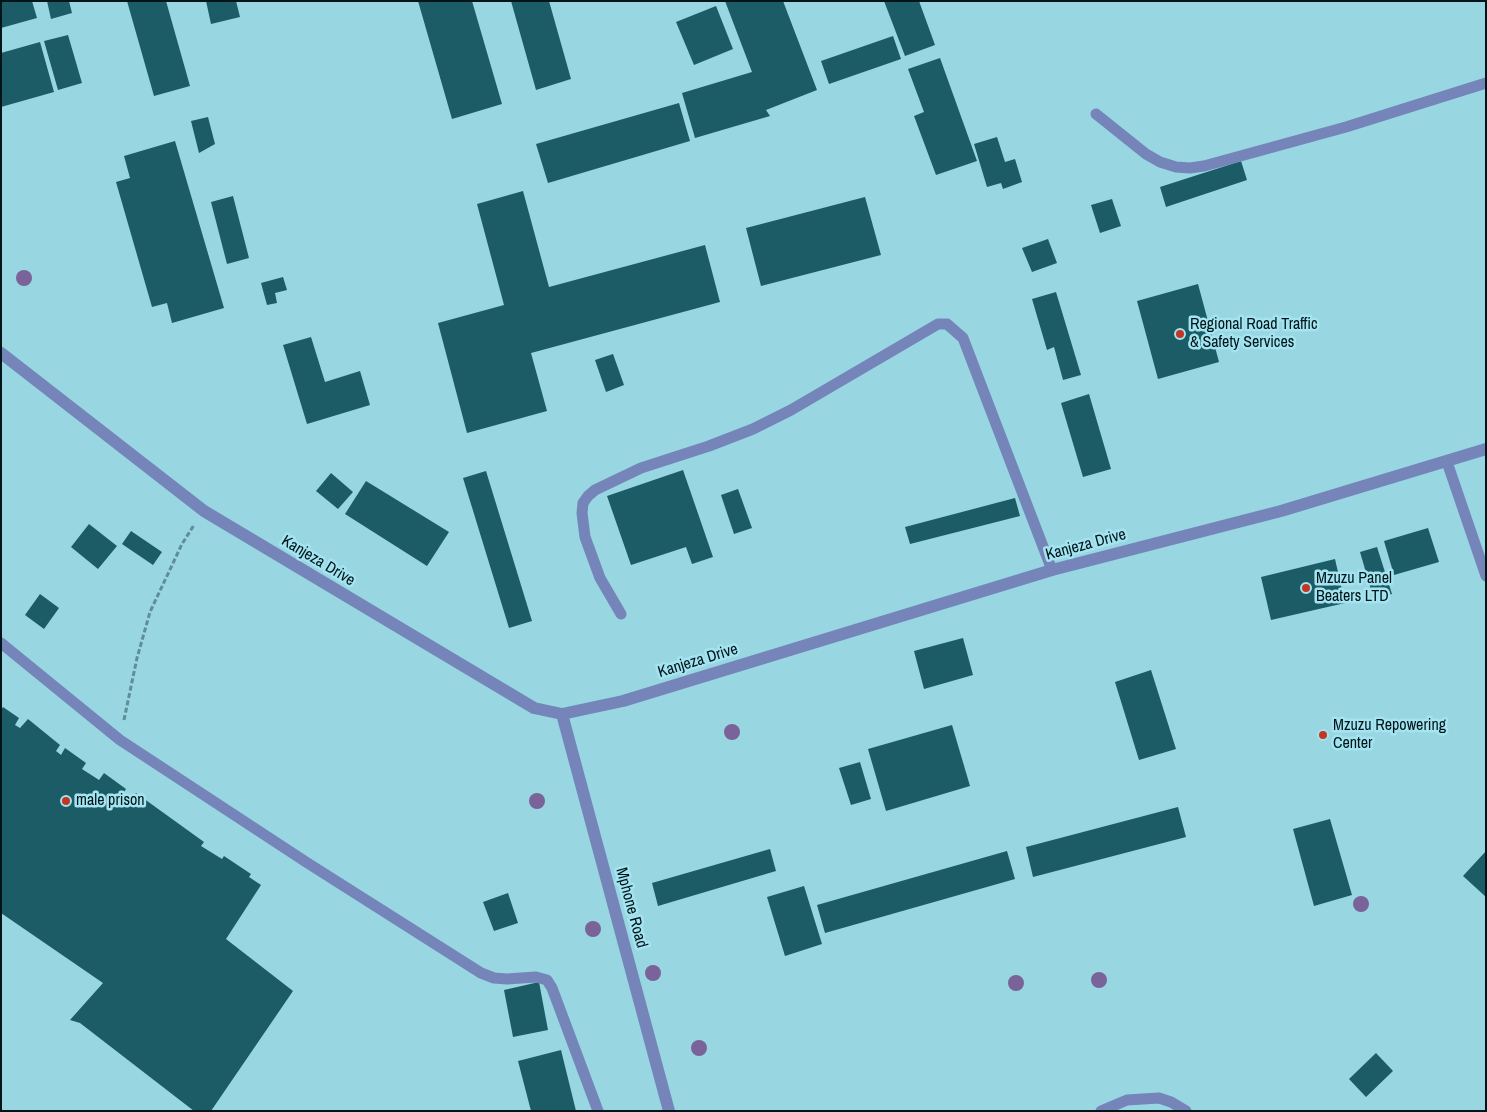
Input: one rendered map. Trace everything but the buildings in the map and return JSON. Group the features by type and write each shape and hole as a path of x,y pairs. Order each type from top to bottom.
{"street":[{"name":"Kanjeza Drive","path":"1,353 204,511 534,708 562,714 623,701 1052,570 1281,511 1486,449"},
{"name":"Mphone Road","path":"562,714 669,1111"}],"lane":[{"path":"1096,114 1146,154 1160,162 1190,168 1204,166 1346,127 1486,83"},
{"path":"621,614 600,578 585,537 582,513 588,496 595,490 641,468 709,446 776,418 938,324 947,324 963,338 1052,570"},
{"path":"1447,462 1486,576"},
{"path":"1,643 120,740 306,862 481,973 494,978 536,977 547,980 552,988 598,1111"},
{"path":"1101,1111 1127,1100 1142,1098 1158,1098 1171,1102 1186,1111"}],"path":[{"path":"120,740 137,658 150,612 182,544 204,511"}],"place":[{"name":"Regional Road Traffic & Safety Services","path":"1180,334"},
{"name":"Mzuzu Panel Beaters LTD","path":"1306,588"},
{"name":"Mzuzu Repowering Center","path":"1323,735"},
{"name":"male prison","path":"66,801"}]}
